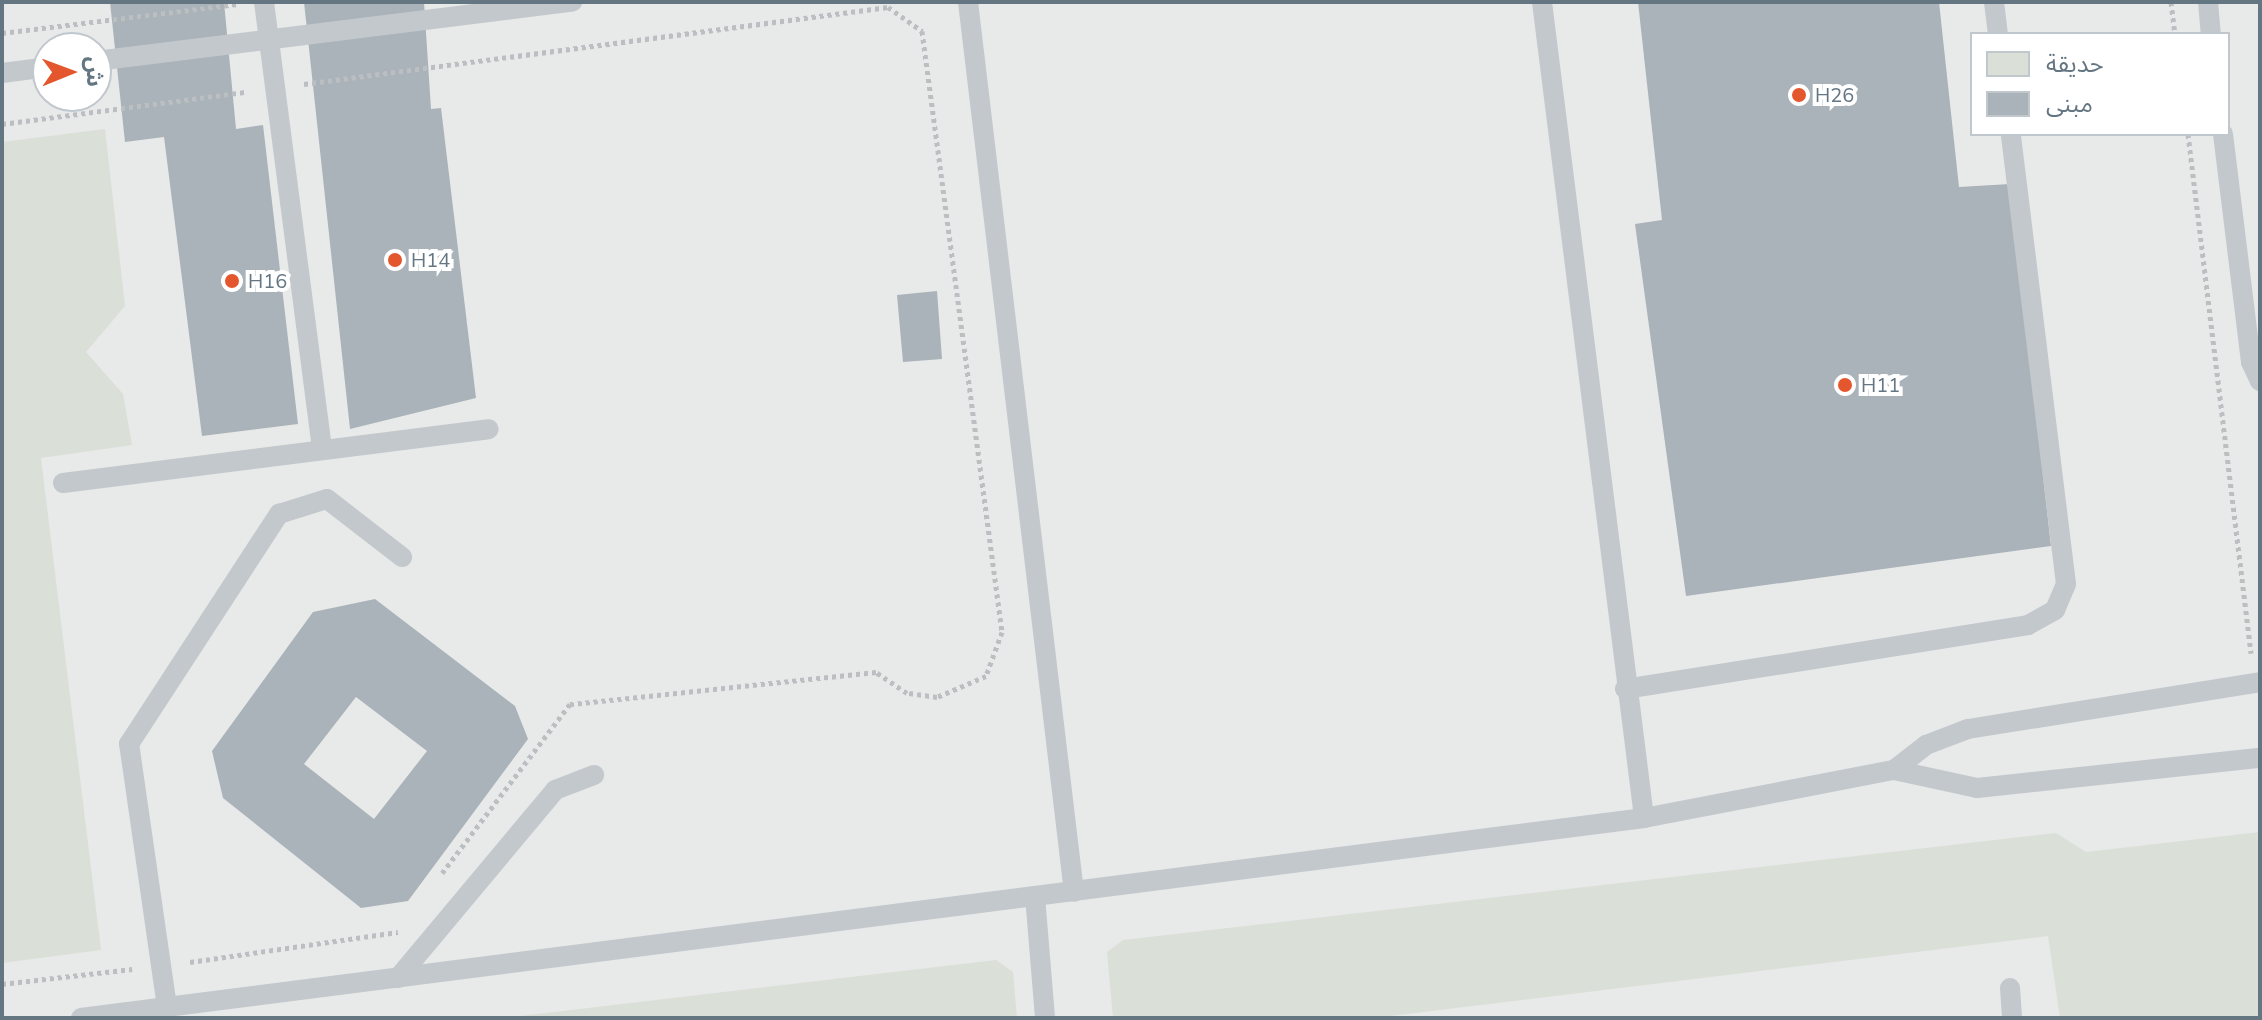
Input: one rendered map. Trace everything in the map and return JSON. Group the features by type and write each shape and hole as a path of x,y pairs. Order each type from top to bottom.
{"lane":[{"path":"264,2 322,449"},
{"path":"112,59 572,2"},
{"path":"968,2 1074,892"},
{"path":"1542,2 1625,689 1644,818"},
{"path":"1994,2 1998,32"},
{"path":"2208,2 2211,32"},
{"path":"2,73 32,69"},
{"path":"1625,689 2028,625 2055,610 2066,584 2011,136"},
{"path":"2223,136 2251,362 2260,381"},
{"path":"63,483 489,429"},
{"path":"167,1007 129,744 279,514 327,499 402,557"},
{"path":"1894,770 1926,745 1968,729 2258,682"},
{"path":"81,1018 1644,818 1894,770 1977,788 2260,758"},
{"path":"398,978 555,790 594,775"},
{"path":"1035,896 1045,1018"},
{"path":"2010,988 2012,1018"}],"path":[{"path":"2,33 252,2"},
{"path":"2171,2 2175,32"},
{"path":"2,124 888,7 922,31 1002,632 986,676 937,697 907,693 876,672 570,704 436,882"},
{"path":"2188,136 2258,682"},
{"path":"2,984 161,966 398,932 407,920"}],"shaded area":[{"path":"2,2 2260,2 2260,1018 2,1018"}],"green space":[{"path":"105,129 125,306 86,352 123,394 132,445 41,458 101,950 2,963 2,142"},
{"path":"2260,832 2260,1018 2060,1018 2048,936 1374,1018 1113,1018 1107,952 1123,940 2056,833 2086,852"},
{"path":"996,960 1013,972 1017,1018 503,1018"}],"building":[{"name":"H16","path":"110,2 224,2 236,129 263,125 298,424 202,436 164,137 125,142"},
{"name":"H14","path":"304,2 424,2 431,109 441,108 476,398 350,429"},
{"name":"H11","path":"1638,2 1939,2 1959,187 2010,184 2051,546 1686,596 1635,224 1662,220"},
{"path":"937,291 942,359 903,362 897,295"},
{"path":"375,599 515,706 528,739 408,901 361,908 223,798 212,751 313,612","holes":["356,697 427,751 374,819 304,764"]}],"place":[{"name":"H26","path":"1799,95"},
{"name":"H14","path":"395,260"},
{"name":"H16","path":"232,281"},
{"name":"H11","path":"1845,385"}]}
